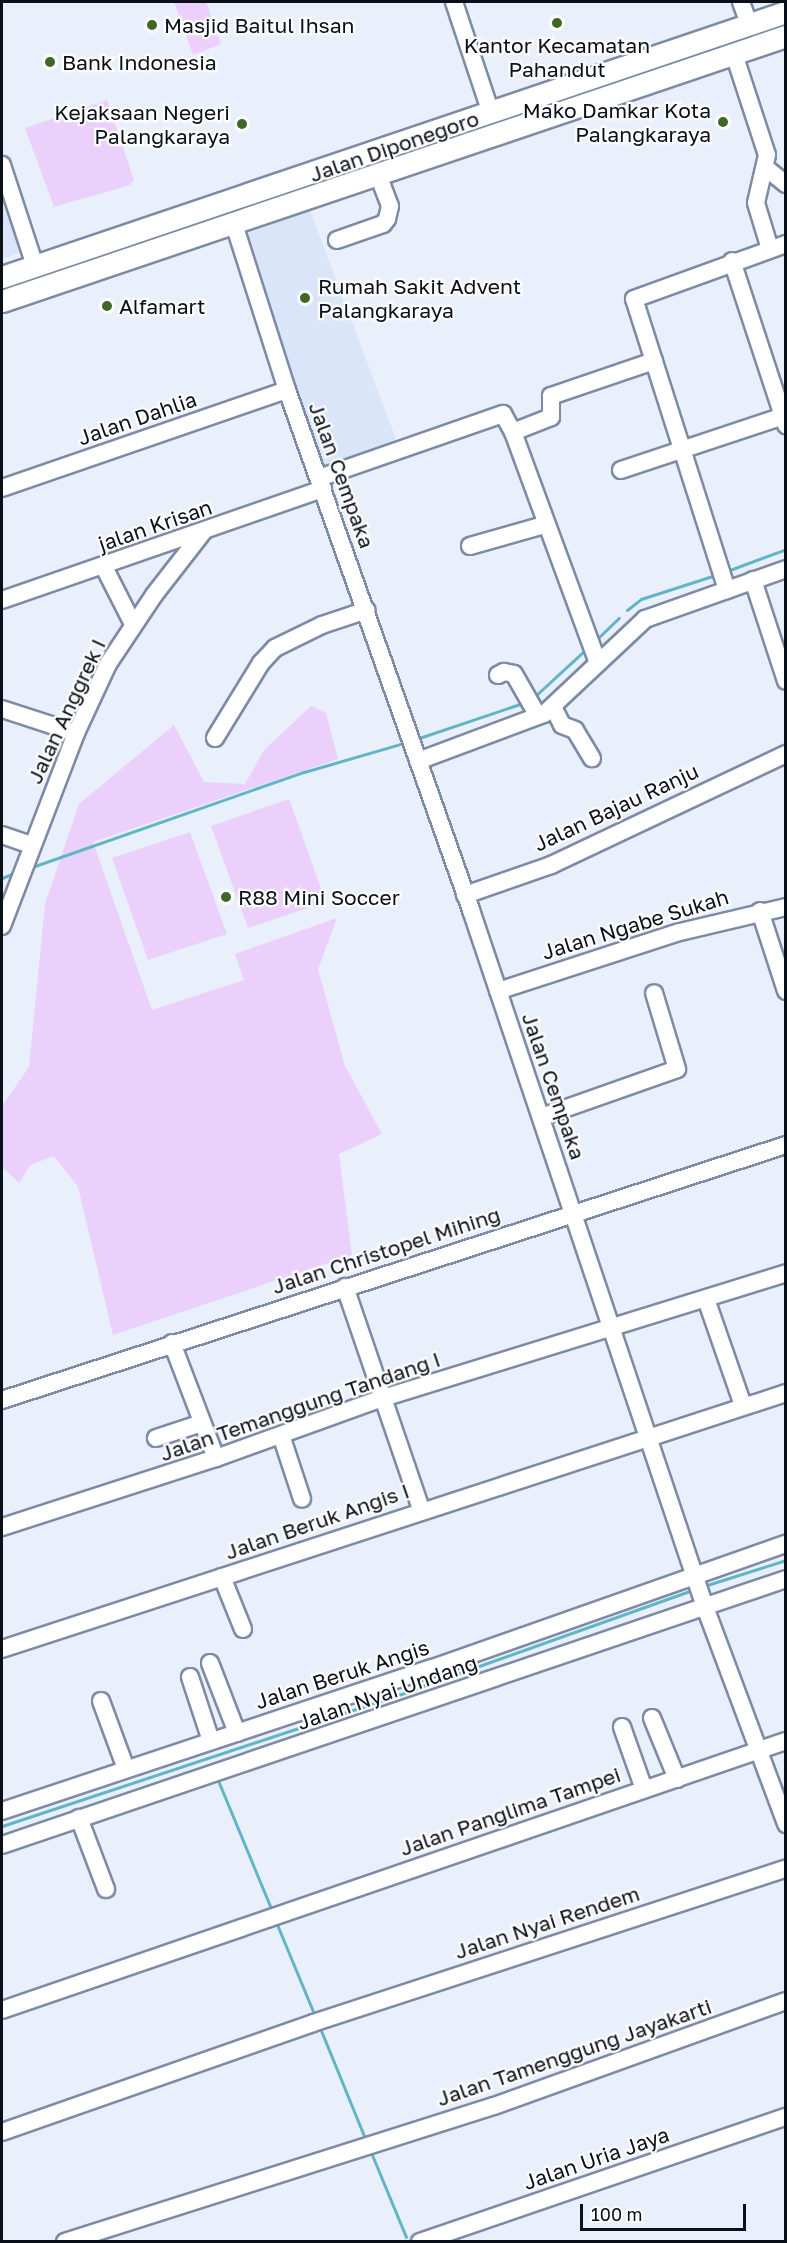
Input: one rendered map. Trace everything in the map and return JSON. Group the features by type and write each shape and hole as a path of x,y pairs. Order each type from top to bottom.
{"main road":[{"name":"Jalan Diponegoro","path":"2,277 331,168 786,12"},
{"name":"Jalan Diponegoro","path":"2,301 786,36"},
{"path":"621,68 628,89"},
{"path":"331,168 338,188"},
{"path":"226,203 234,224"}],"street":[{"path":"454,2 491,113"},
{"path":"741,2 749,24"},
{"path":"725,582 634,299 732,261 778,246 756,203 766,168 767,155 734,54"},
{"path":"2,165 35,266"},
{"path":"766,168 786,184"},
{"path":"337,240 383,224 387,219 390,206 378,175"},
{"name":"Jalan Cempaka","path":"234,224 287,390 367,610 498,991 704,1605 786,1824"},
{"path":"621,470 682,449 785,419 732,261"},
{"path":"595,657 544,525 513,432 551,417 551,396 654,361"},
{"name":"Jalan Dahlia","path":"2,488 287,390"},
{"name":"jalan Krisan","path":"2,597 104,567 203,532 503,414 513,432"},
{"path":"470,546 544,525"},
{"name":"Jalan Anggrek I","path":"2,926 76,733 108,664 133,624 203,532"},
{"path":"104,567 133,624"},
{"path":"414,750 535,709 553,707 595,657 645,619 725,582 753,580 786,569"},
{"path":"753,580 786,681"},
{"path":"215,738 261,663 275,648 322,625 367,610"},
{"path":"498,675 504,672 514,674 535,709"},
{"path":"553,707 561,725 576,730 592,758"},
{"path":"2,709 76,733"},
{"name":"Jalan Bajau Ranju","path":"465,895 551,865 786,754"},
{"path":"2,835 29,852"},
{"name":"Jalan Ngabe Sukah","path":"498,991 680,932 760,911 786,907"},
{"path":"760,911 786,991"},
{"path":"541,1117 677,1070 654,993"},
{"name":"Jalan Christopel Mihing","path":"2,1400 786,1145"},
{"name":"Jalan Temanggung Tandang I","path":"2,1527 216,1458 383,1398 613,1330 786,1273"},
{"path":"345,1287 421,1509"},
{"path":"706,1299 743,1405"},
{"path":"172,1343 216,1458"},
{"name":"Jalan Beruk Angis I","path":"2,1649 421,1509 786,1393"},
{"path":"156,1438 202,1424"},
{"path":"281,1435 302,1499"},
{"name":"Jalan Beruk Angis","path":"2,1811 433,1668 786,1544"},
{"path":"222,1577 243,1629"},
{"name":"Jalan Nyai Undang","path":"2,1845 786,1579"},
{"path":"210,1663 237,1733"},
{"path":"190,1677 211,1741"},
{"path":"101,1701 126,1769"},
{"path":"652,1718 676,1779"},
{"path":"622,1727 644,1789"},
{"name":"Jalan Panglima Tampei","path":"2,2010 786,1741"},
{"path":"79,1818 106,1889"},
{"name":"Jalan Nyai Rendem","path":"2,2132 318,2021 786,1868"},
{"name":"Jalan Tamenggung Jayakarti","path":"65,2241 494,2106 786,2001"},
{"name":"Jalan Uria Jaya","path":"420,2241 786,2117"}],"shaded area":[{"path":"174,2 206,2 221,44 193,55"},
{"path":"107,100 134,180 130,185 54,207 25,128"},
{"path":"2,195 21,252 2,259"},
{"name":"Rumah Sakit Advent Palangkaraya","path":"310,210 398,444 324,471 245,234"},
{"path":"311,706 326,713 338,759 93,842 152,1010 244,980 235,954 337,918 318,969 345,1066 382,1134 339,1154 352,1255 113,1335 78,1187 54,1156 30,1165 19,1183 2,1167 2,1106 29,1067 45,904 79,804 174,725 204,782 245,784 264,750"},
{"path":"289,799 326,902 248,928 211,826"},
{"path":"190,832 227,934 148,960 112,858"}],"waterway":[{"path":"727,571 786,549"},
{"path":"627,610 641,599 712,576"},
{"path":"598,638 619,618"},
{"path":"534,697 583,652"},
{"path":"416,739 523,703"},
{"path":"32,867 304,772 407,742"},
{"path":"2,878 17,872"},
{"path":"704,1586 786,1560"},
{"path":"2,1826 406,1692 692,1590"},
{"path":"217,1778 272,1911"},
{"path":"276,1922 315,2016"},
{"path":"320,2028 366,2141"},
{"path":"370,2150 406,2237"}],"place":[{"name":"Kantor Kecamatan Pahandut","path":"557,23"},
{"name":"Masjid Baitul Ihsan","path":"152,25"},
{"name":"Bank Indonesia","path":"50,62"},
{"name":"Mako Damkar Kota Palangkaraya","path":"723,122"},
{"name":"Kejaksaan Negeri Palangkaraya","path":"242,124"},
{"name":"Rumah Sakit Advent Palangkaraya","path":"305,298"},
{"name":"Alfamart","path":"107,306"},
{"name":"R88 Mini Soccer","path":"226,897"}]}
